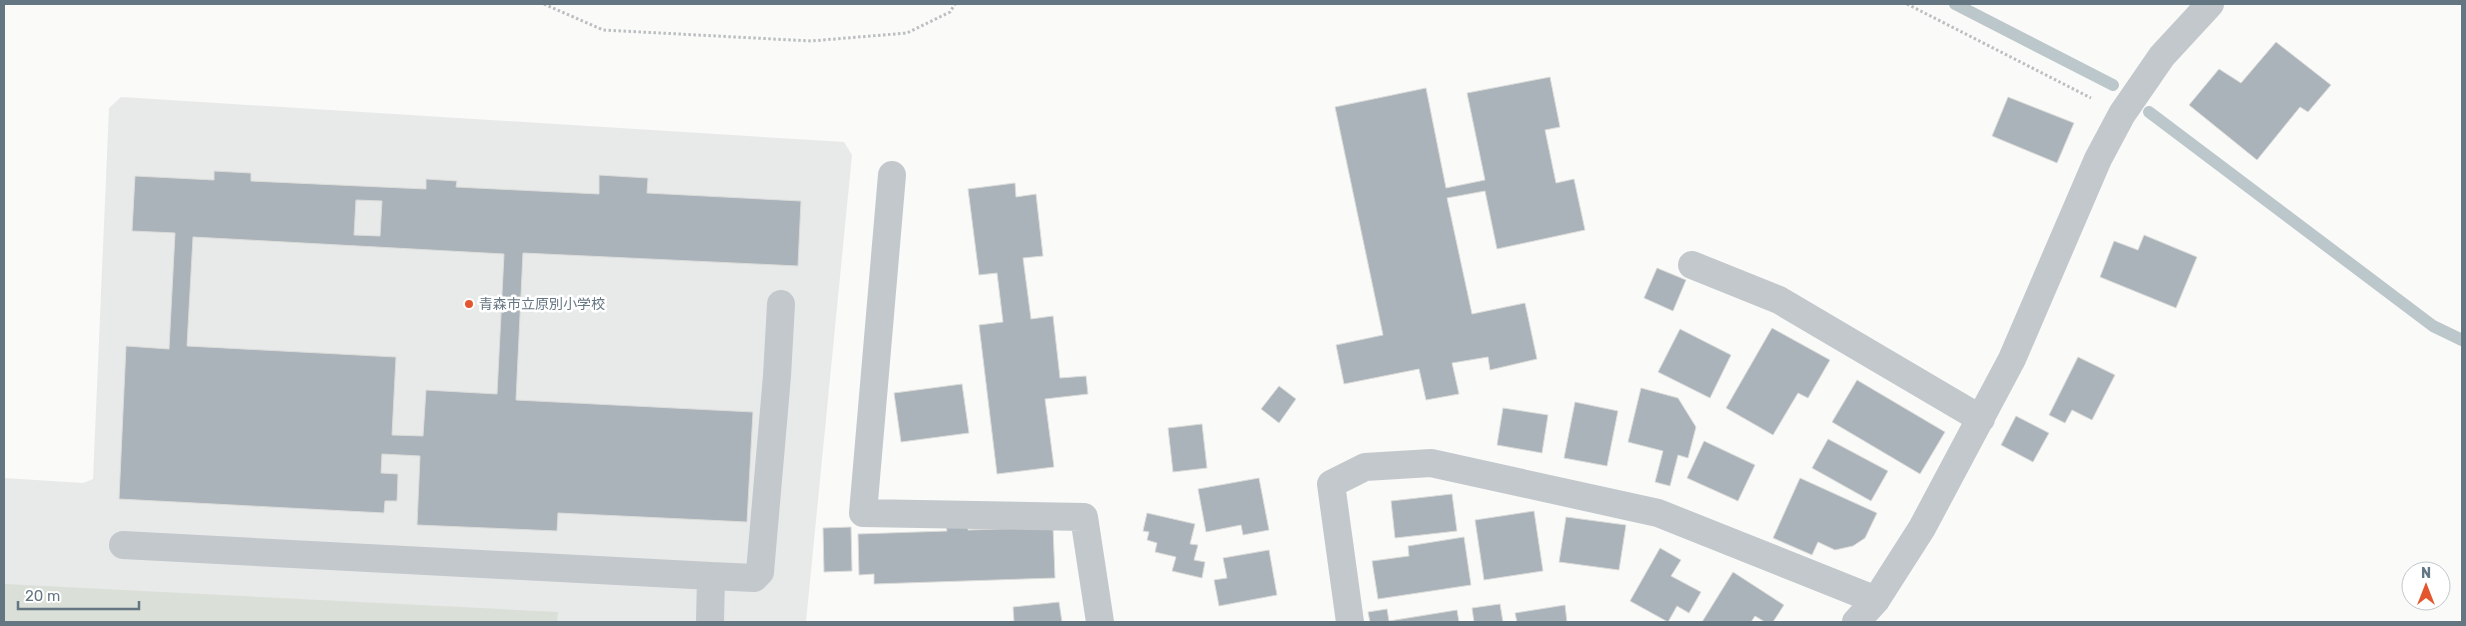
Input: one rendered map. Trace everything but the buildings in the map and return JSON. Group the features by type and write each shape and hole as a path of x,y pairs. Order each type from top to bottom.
{"street":[{"path":"1856,622 1876,600 1922,528 2012,359 2098,159 2122,114 2162,56 2210,4"},
{"path":"892,175 863,513 1084,517 1100,622"},
{"path":"1692,265 1779,300 1981,418"},
{"path":"123,545 754,578 760,572 778,376 780,304"},
{"path":"1350,622 1331,484 1365,467 1431,463 1658,513 1876,600"},
{"path":"710,622 711,576"}],"path":[{"path":"544,4 603,30 811,41 907,33 950,12 955,4"},
{"path":"1906,4 2122,114"}],"shaded area":[{"name":"青森市立原別小学校","path":"121,97 844,142 852,155 806,622 4,622 4,478 83,483 93,479 109,108"},
{"path":"4,584 558,612 557,622 4,622"}],"waterway":[{"path":"1955,4 2113,85"},
{"path":"2149,112 2433,326 2462,340"}],"place":[{"name":"青森市立原別小学校","path":"469,304"}]}
